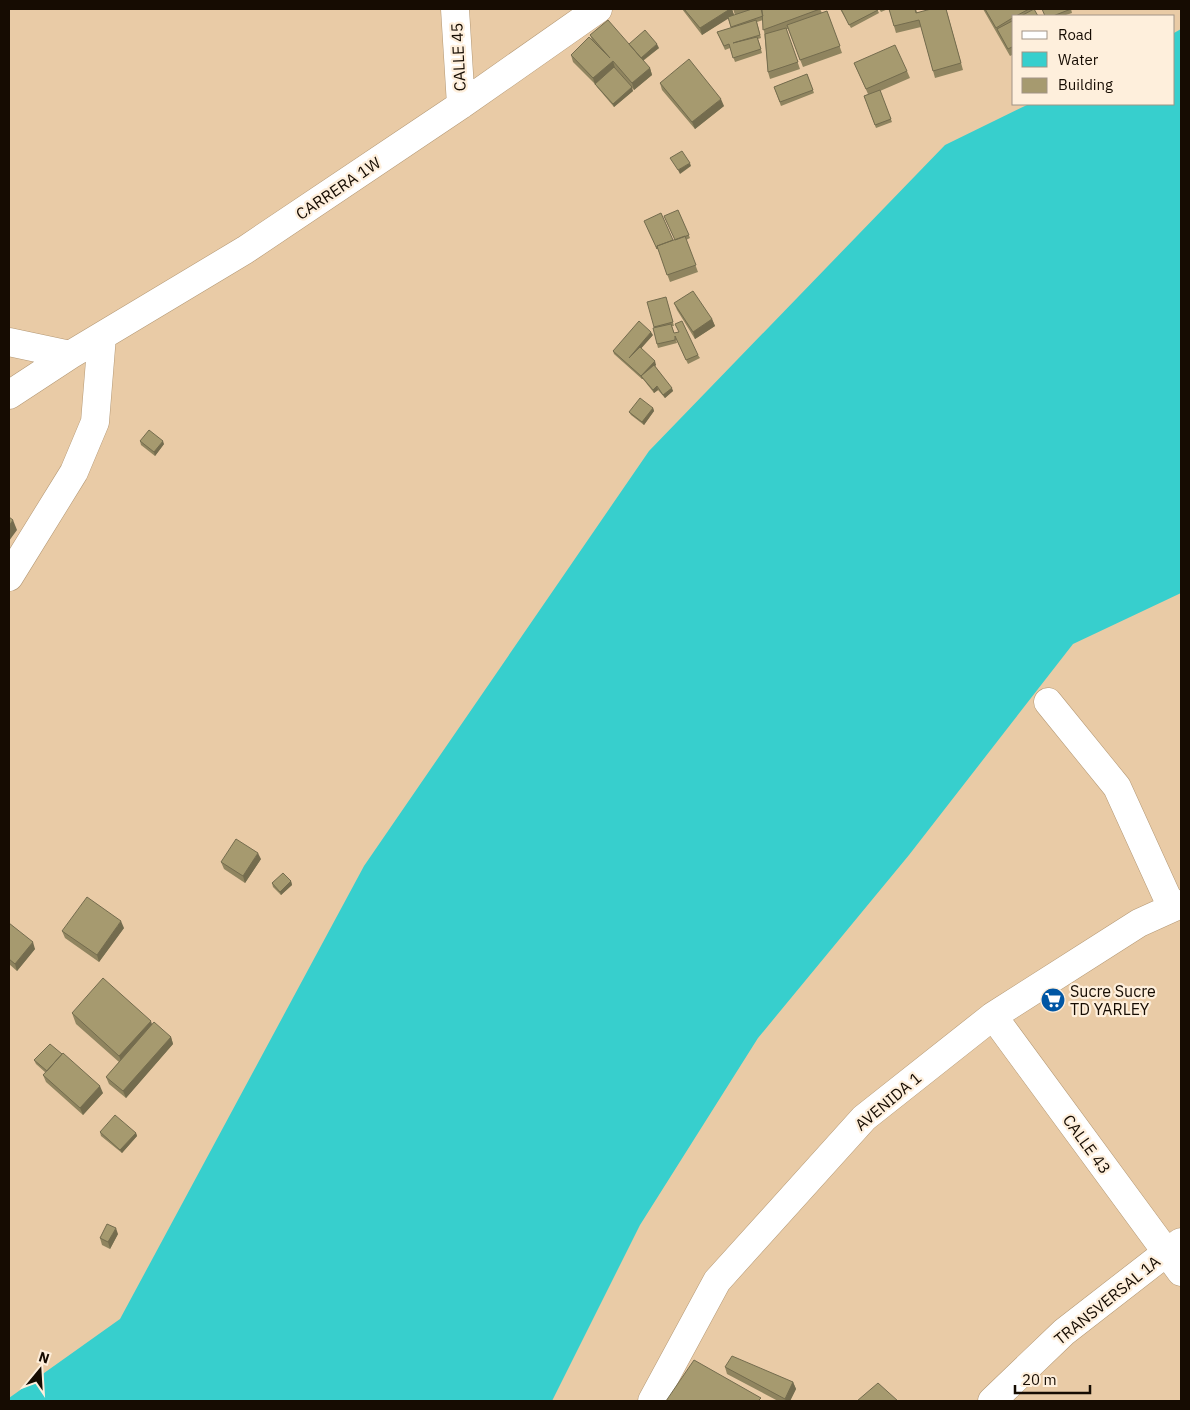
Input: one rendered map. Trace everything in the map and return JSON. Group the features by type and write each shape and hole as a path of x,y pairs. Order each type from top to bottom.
{"street":[{"name":"CALLE 45","path":"455,9 461,105"},
{"name":"CARRERA 1W","path":"9,395 70,355 245,250 461,105 598,9"},
{"path":"9,577 74,472 95,422 102,336"},
{"path":"9,342 70,355"},
{"path":"1048,702 1117,787 1177,906"},
{"name":"AVENIDA 1","path":"652,1401 717,1281 864,1118 993,1016 1140,923 1177,906"},
{"name":"CALLE 43","path":"993,1016 1176,1255"},
{"name":"TRANSVERSAL 1A","path":"992,1401 1064,1332 1176,1255"}],"water":[{"path":"1181,29 1181,593 1073,644 909,855 758,1038 640,1225 552,1401 9,1401 9,1398 120,1319 364,866 649,451 945,145 1027,105 1175,105 1175,32"}],"building":[{"path":"684,9 730,9 700,28"},
{"path":"752,9 761,9 763,16 731,27 728,17"},
{"path":"762,9 820,9 763,30"},
{"path":"841,9 877,9 878,10 849,25"},
{"path":"889,9 915,9 916,13 931,9 946,9 961,63 933,71 919,20 894,26"},
{"path":"985,9 1029,9 1018,15 1012,15 1012,18 996,28"},
{"path":"1034,9 1037,15 1023,15"},
{"path":"1042,9 1071,9 1056,15 1045,15"},
{"path":"827,11 840,46 800,60 787,25"},
{"path":"608,20 650,68 632,83 613,61 593,78 571,55 589,37 610,58 590,35"},
{"path":"756,20 760,35 733,43 757,37 761,49 733,58 729,44 724,46 717,32"},
{"path":"1012,21 1012,47 1008,49 997,29"},
{"path":"786,28 798,62 768,72 765,34"},
{"path":"645,30 657,44 641,58 629,44"},
{"path":"895,45 907,71 866,89 854,63"},
{"path":"689,59 721,99 692,122 660,83"},
{"path":"614,67 632,87 613,104 595,84"},
{"path":"807,74 813,90 780,102 774,87"},
{"path":"880,90 891,119 875,125 864,96"},
{"path":"682,151 690,163 678,170 670,158"},
{"path":"678,210 689,235 675,240 664,216"},
{"path":"661,213 673,240 657,246 657,249 644,221"},
{"path":"685,236 696,265 667,275 657,246"},
{"path":"693,291 712,319 693,332 674,303"},
{"path":"666,297 673,322 654,327 647,302"},
{"path":"639,321 651,332 629,358 640,347 655,361 641,376 613,351"},
{"path":"682,321 698,355 686,360 675,336 675,340 657,344 653,328 671,324 674,333 679,332 675,324"},
{"path":"654,365 672,388 663,395 657,386 653,390 641,376"},
{"path":"640,398 653,408 642,422 629,412"},
{"path":"149,430 163,441 154,452 140,441"},
{"path":"9,517 13,520 9,526"},
{"path":"236,839 258,853 243,876 221,862"},
{"path":"283,873 291,881 280,892 272,883"},
{"path":"87,897 121,921 97,955 62,931"},
{"path":"9,923 33,942 15,964 9,959"},
{"path":"103,978 151,1021 119,1056 72,1013"},
{"path":"154,1022 171,1037 123,1091 106,1077"},
{"path":"50,1044 62,1054 47,1071 34,1060"},
{"path":"63,1053 100,1086 80,1108 43,1075"},
{"path":"115,1115 136,1133 120,1150 100,1132"},
{"path":"107,1224 116,1228 108,1242 100,1238"},
{"path":"732,1356 793,1382 785,1399 725,1367"},
{"path":"694,1360 761,1398 758,1401 666,1401"},
{"path":"878,1383 898,1401 857,1401"}],"place":[{"name":"Sucre Sucre TD YARLEY","path":"1053,1000"}]}
